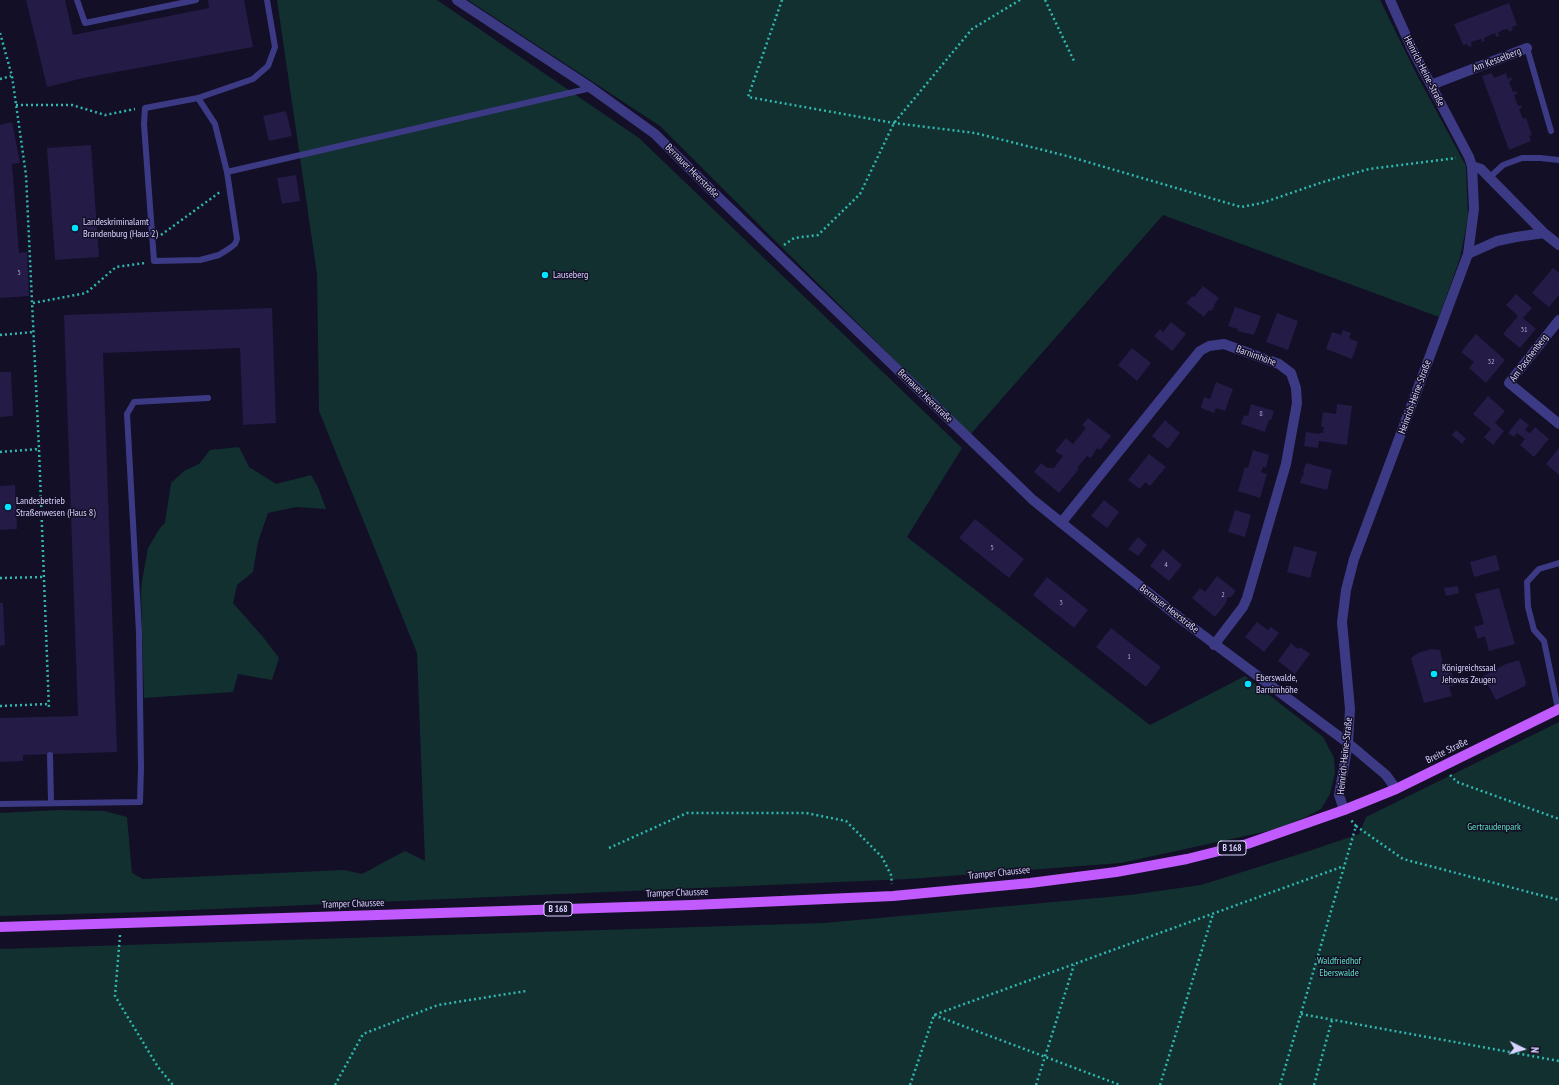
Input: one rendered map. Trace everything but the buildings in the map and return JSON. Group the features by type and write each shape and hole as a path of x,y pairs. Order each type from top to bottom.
{"main road":[{"name":"Breite Straße","path":"1344,810 1396,789 1559,709"},
{"name":"Tramper Chaussee","path":"0,927 692,905 893,896 1108,873 1187,859 1247,844 1344,810"}],"street":[{"name":"Bernauer Heerstraße","path":"457,0 591,88 655,134 712,191 1033,500 1214,645 1348,743 1386,775 1396,789"},
{"name":"Heinrich-Heine-Straße","path":"1344,810 1339,795 1348,743 1350,709 1342,622 1349,578 1354,559 1468,254 1474,209 1471,162 1412,49 1390,0"},
{"name":"Am Kesselberg","path":"1431,85 1527,48"},
{"path":"1471,162 1490,177 1544,233 1559,245"},
{"path":"1468,254 1498,241 1544,233"},
{"name":"Am Paschenberg","path":"1559,320 1509,383 1559,424"},
{"name":"Barnimhöhe","path":"1061,523 1200,351 1209,346 1224,344 1279,364 1291,373 1296,388 1297,403 1286,464 1247,598 1243,607 1214,645"}],"lane":[{"path":"77,0 85,23 196,0"},
{"path":"198,98 215,124 227,172 237,239 235,244 219,255 200,260 154,261 144,124 145,108 198,98 253,79 268,66 275,47 267,0"},
{"name":"Am Kesselberg","path":"1527,48 1551,131"},
{"path":"227,172 591,88"},
{"path":"1490,177 1503,164 1522,158 1559,160"},
{"path":"0,804 51,802 140,802 139,632 127,414 134,402 208,398"},
{"path":"1559,563 1538,569 1528,582 1528,607 1534,630 1544,641 1559,709"},
{"path":"50,755 51,802"}],"path":[{"path":"782,0 748,96 894,123 975,133 1067,156 1241,207 1262,203 1324,182 1369,169 1471,162"},
{"path":"784,244 794,238 818,234 860,194 894,123 972,29 1020,0"},
{"path":"1045,0 1074,60"},
{"path":"0,33 12,76 26,175 40,449 49,709"},
{"path":"0,79 12,76"},
{"path":"16,105 72,105 105,115 145,108"},
{"path":"153,241 229,185"},
{"path":"33,304 86,293 116,267 154,261"},
{"path":"0,335 34,332"},
{"path":"0,452 40,449"},
{"path":"0,578 45,577"},
{"path":"0,706 49,704"},
{"path":"1441,767 1457,782 1559,819"},
{"path":"1344,810 1356,826 1403,859 1559,900"},
{"path":"609,848 687,813 806,813 846,821 882,857 891,875 893,896"},
{"path":"1280,1085 1356,826"},
{"path":"934,1015 1344,866"},
{"path":"1160,1085 1213,914"},
{"path":"121,924 115,996 158,1066 173,1085"},
{"path":"1036,1085 1075,964"},
{"path":"335,1085 363,1034 438,1005 526,991"},
{"path":"1301,1014 1559,1061"},
{"path":"934,1015 1120,1085"},
{"path":"910,1085 934,1015"},
{"path":"1314,1085 1332,1020"}],"green space":[{"path":"277,0 437,0 639,138 962,448 907,537 1150,725 1245,676 1323,737 1334,758 1335,773 1330,794 1321,809 1277,829 1121,863 909,879 145,912 0,916 0,813 59,810 104,811 127,817 132,873 143,879 344,870 362,874 405,851 425,861 417,653 319,411 317,274"},
{"path":"468,0 1380,0 1417,75 1466,166 1468,217 1460,258 1439,317 1163,215 970,435 660,126"},
{"path":"239,447 249,467 276,484 311,475 318,487 326,509 296,507 268,513 258,542 253,572 237,585 233,603 279,658 272,680 238,674 233,692 144,698 141,594 142,581 148,548 160,528 165,523 171,483 184,471 199,464 210,450"},
{"path":"1559,722 1559,1085 0,1085 0,949 824,923 1130,895 1201,885 1359,834 1366,817"}],"place":[{"name":"Landeskriminalamt Brandenburg (Haus 2)","path":"75,228"},
{"name":"Lauseberg","path":"545,275"},
{"name":"Landesbetrieb Straßenwesen (Haus 8)","path":"8,507"},
{"name":"Königreichssaal Jehovas Zeugen","path":"1434,674"},
{"name":"Eberswalde, Barnimhöhe","path":"1248,684"}],"park label":[{"name":"Gertraudenpark","path":"1494,827"},
{"name":"Waldfriedhof Eberswalde","path":"1339,966"}]}
